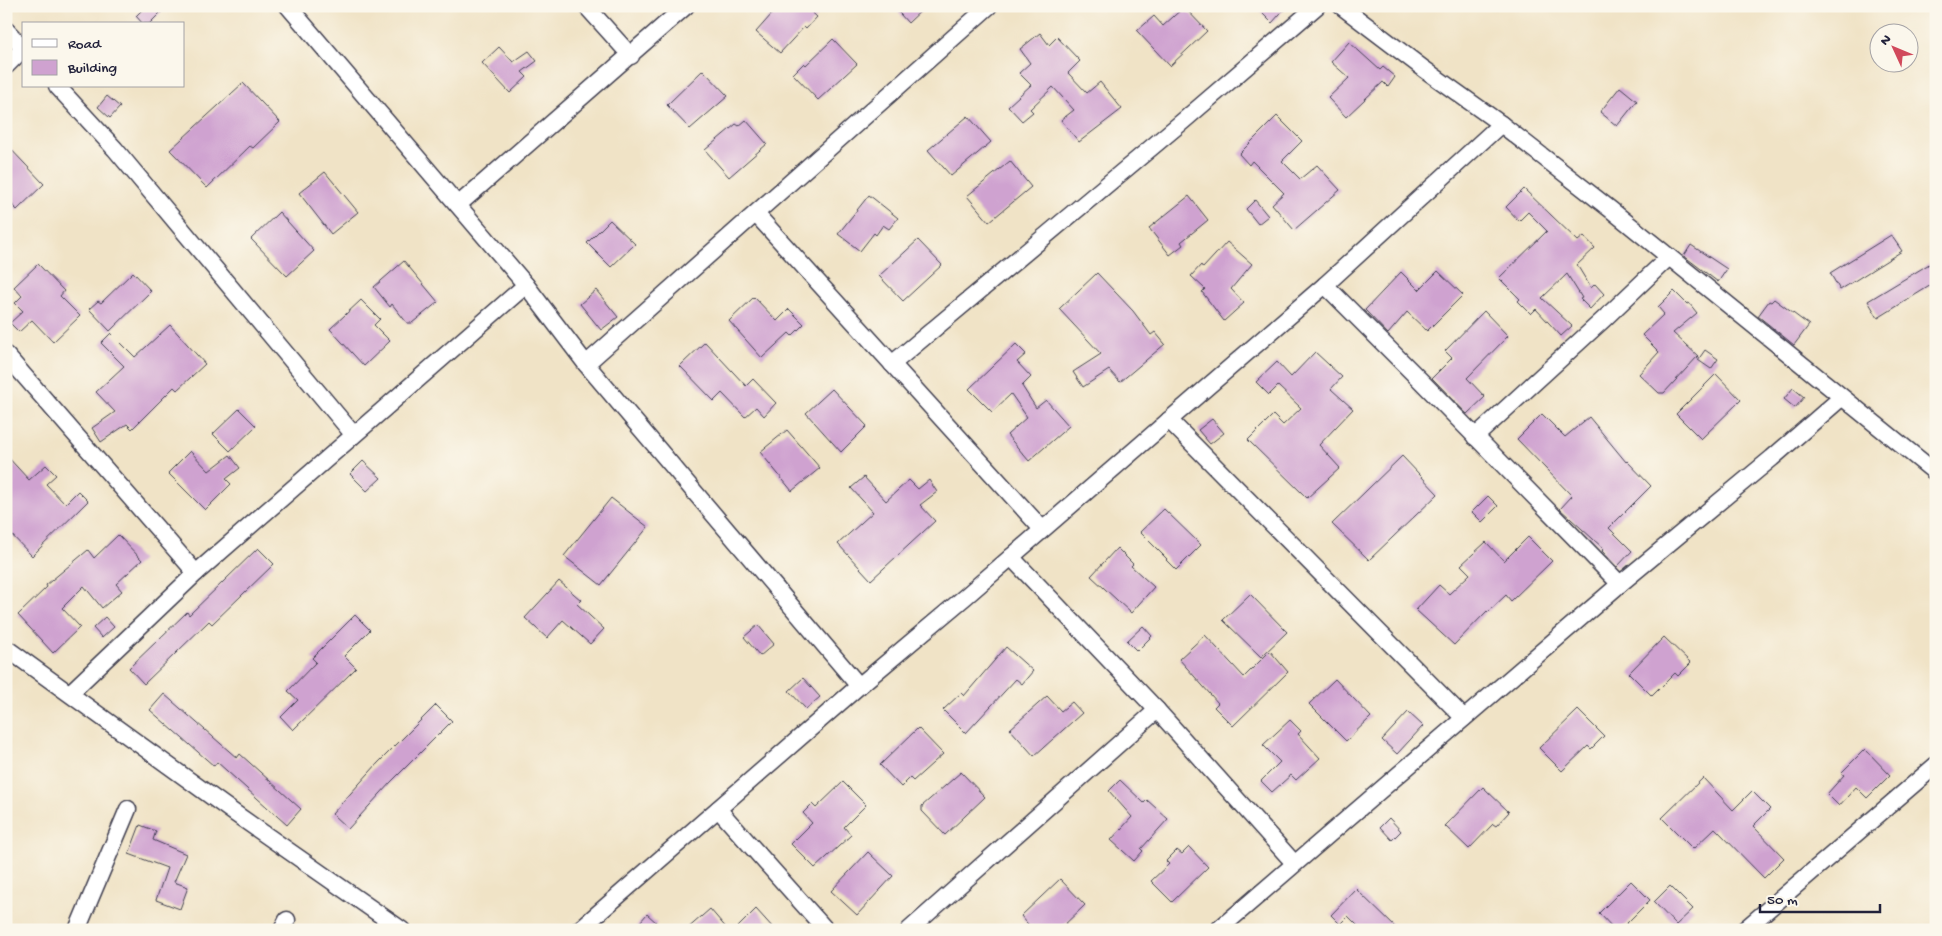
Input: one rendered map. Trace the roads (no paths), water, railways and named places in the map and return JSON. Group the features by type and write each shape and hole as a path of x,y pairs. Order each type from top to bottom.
{"street":[{"path":"288,6 526,285 586,364 859,686"},
{"path":"586,6 631,56"},
{"path":"458,205 631,56 686,6"},
{"path":"586,364 989,6"},
{"path":"892,364 1168,134 1317,6"},
{"path":"1341,6 1424,69 1502,124 1783,348 1841,398 1936,473"},
{"path":"6,30 22,47"},
{"path":"6,66 22,51"},
{"path":"59,88 115,149 353,434"},
{"path":"579,930 1325,285 1502,124"},
{"path":"756,214 1042,529"},
{"path":"1475,437 1604,319 1668,257"},
{"path":"70,693 196,573 526,285"},
{"path":"1325,285 1620,584"},
{"path":"6,355 196,573"},
{"path":"1218,930 1620,584 1841,398"},
{"path":"1169,420 1464,718"},
{"path":"1011,557 1157,710 1294,863"},
{"path":"6,648 233,812 402,930"},
{"path":"909,930 1157,710"},
{"path":"1744,930 1936,765"},
{"path":"77,930 128,809"},
{"path":"718,809 826,930"}]}
